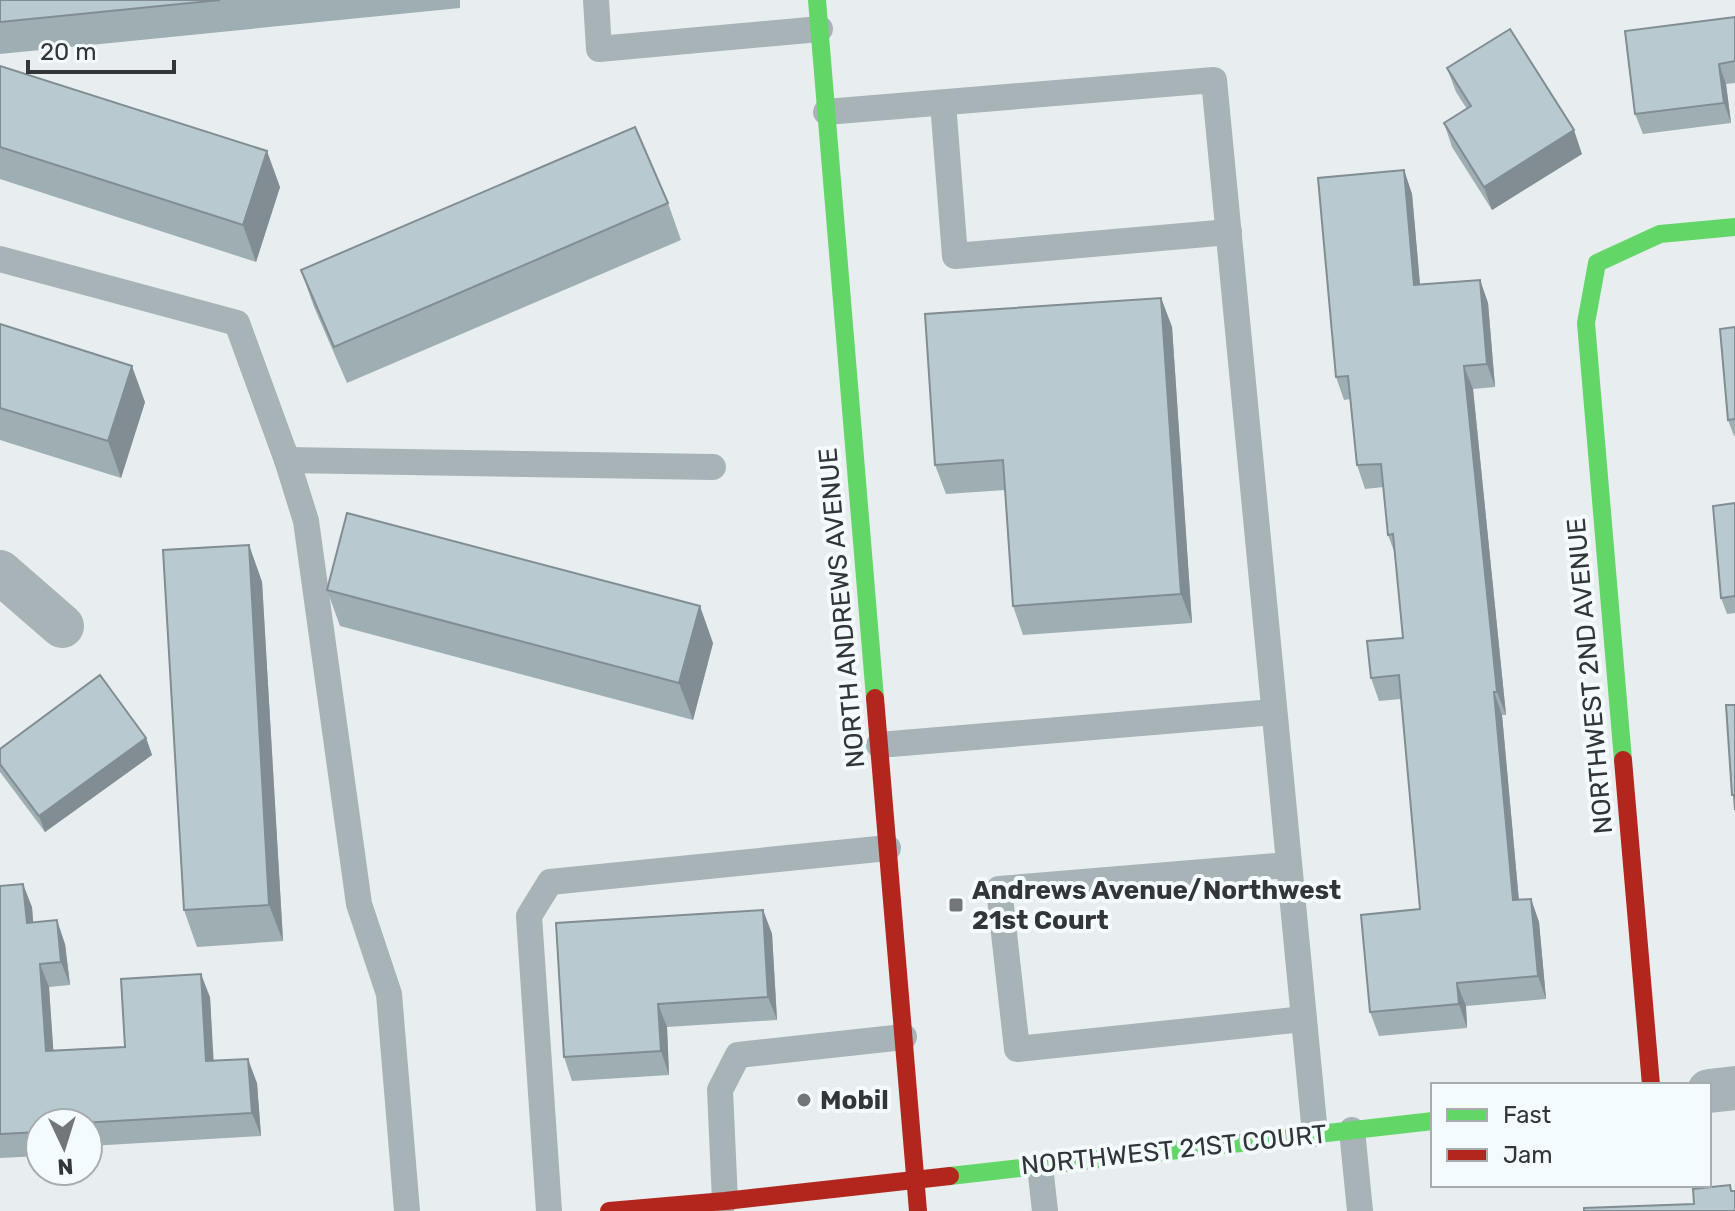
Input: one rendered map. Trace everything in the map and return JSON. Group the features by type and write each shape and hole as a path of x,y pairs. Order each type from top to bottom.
{"street":[{"name":"NORTH ANDREWS AVENUE","path":"817,0 918,1211"},
{"name":"NORTHWEST 2ND AVENUE","path":"1651,1083 1586,323 1597,263 1660,234 1735,227"},
{"path":"0,572 62,626"},
{"path":"1711,1091 1735,1088"},
{"name":"NORTHWEST 21ST COURT","path":"609,1211 725,1201 1431,1121"}],"lane":[{"path":"596,0 599,49 820,29"},
{"path":"826,112 1214,80 1315,1134"},
{"path":"943,103 955,256 1229,232"},
{"path":"0,259 237,323 306,521 359,904 389,994 407,1211"},
{"path":"287,460 713,467"},
{"path":"879,745 1274,712"},
{"path":"549,1211 529,916 550,882 888,848"},
{"path":"1289,865 999,889 1017,1049 1304,1019"},
{"path":"725,1201 720,1090 738,1055 904,1037"},
{"path":"1352,1130 1360,1211"},
{"path":"1040,1166 1045,1211"}],"building":[{"path":"0,0 220,0 0,22"},
{"path":"1735,17 1735,61 1719,64 1724,103 1635,114 1625,31"},
{"path":"1510,29 1574,130 1484,187 1444,123 1471,106 1447,68"},
{"path":"0,66 267,151 243,225 0,147"},
{"path":"635,127 668,203 334,347 301,270"},
{"path":"1404,170 1414,285 1480,280 1487,364 1464,366 1497,692 1494,692 1513,900 1531,899 1538,976 1457,983 1459,1004 1370,1012 1361,915 1420,909 1399,675 1371,678 1367,641 1403,638 1393,534 1388,535 1381,464 1357,465 1348,376 1336,377 1318,178"},
{"path":"1161,298 1181,594 1013,606 1003,460 935,465 925,314"},
{"path":"0,324 132,366 108,441 0,408"},
{"path":"1735,327 1735,419 1728,420 1720,329"},
{"path":"1735,503 1735,596 1721,598 1713,506"},
{"path":"347,513 700,606 679,683 327,590"},
{"path":"249,545 269,905 184,910 163,550"},
{"path":"100,675 146,738 39,816 0,764 0,749"},
{"path":"1726,705 1735,705 1735,810 1732,795"},
{"path":"23,884 27,923 57,920 61,962 40,964 46,1051 125,1047 121,979 201,974 206,1061 248,1059 252,1113 104,1122 104,1107 24,1107 24,1133 0,1134 0,886"},
{"path":"763,910 768,997 658,1004 661,1051 564,1057 556,923"},
{"path":"1730,1185 1731,1191 1735,1191 1735,1211 1584,1211 1584,1208 1694,1204 1693,1189"}],"traffic: fast":[{"path":"817,0 875,698"},
{"path":"1623,760 1586,323 1597,263 1660,234 1735,227"},
{"path":"950,1176 1431,1121"}],"traffic: jam":[{"path":"875,698 918,1211"},
{"path":"1623,760 1651,1083"},
{"path":"609,1211 950,1176"}],"place":[{"name":"Andrews Avenue/Northwest 21st Court","path":"956,905"},
{"name":"Mobil","path":"804,1100"}]}
